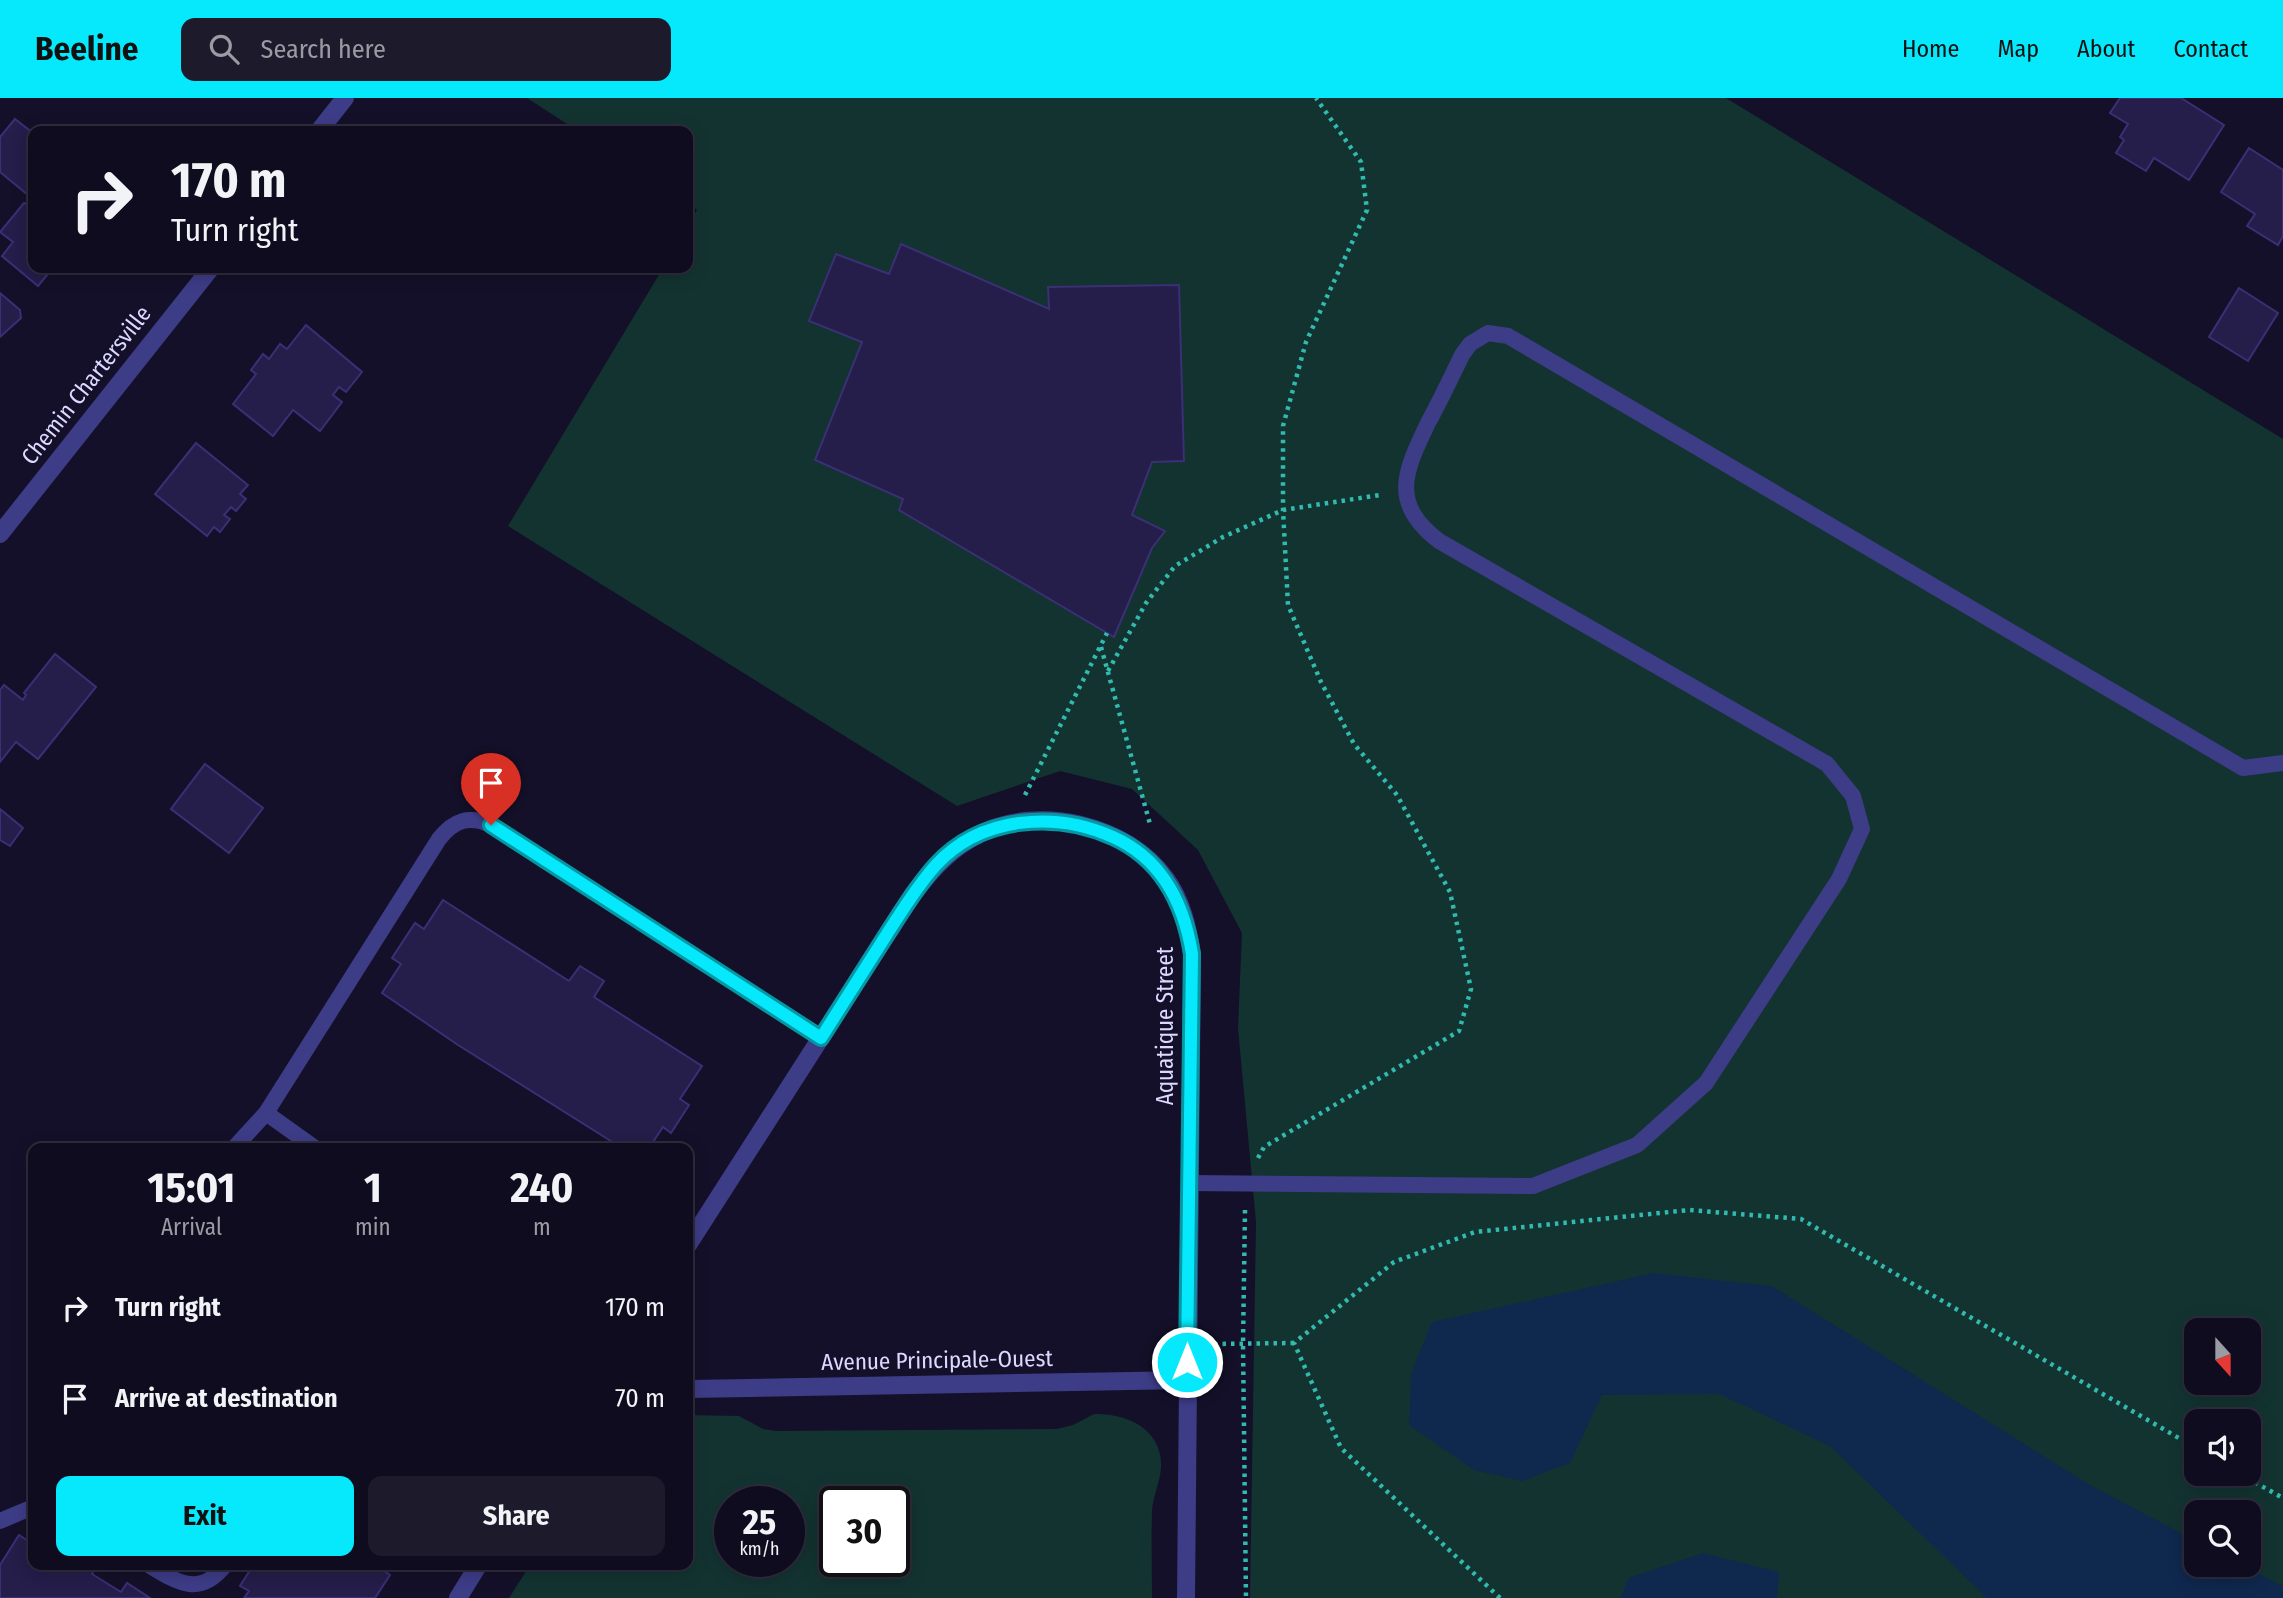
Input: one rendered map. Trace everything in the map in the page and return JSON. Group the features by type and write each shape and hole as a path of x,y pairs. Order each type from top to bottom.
{"street":[{"path":"322,126 345,98"},
{"name":"Chemin Chartersville","path":"0,534 207,273"},
{"name":"Aquatique Street","path":"693,1237 913,894 937,863 983,832 1038,821 1064,821 1096,829 1145,856 1166,878 1188,926 1194,991 1189,1183 1186,1598"},
{"name":"Avenue Principale-Ouest","path":"693,1389 1187,1380"},
{"path":"458,1598 475,1570"}],"lane":[{"path":"1189,1183 1533,1186 1637,1144 1706,1083 1839,880 1863,829 1853,796 1827,764 1439,541 1418,522 1405,493 1408,463 1462,355 1479,336 1498,332 2243,768 2283,763"},
{"path":"238,1143 267,1113 439,839 447,828 465,820 477,819 491,825 821,1038"},
{"path":"267,1113 308,1143"},
{"path":"0,1521 28,1509"},
{"path":"157,1570 191,1588 210,1583 221,1570"}],"path":[{"path":"1246,1598 1243,1344 1245,1183 1264,1147 1459,1031 1471,989 1450,891 1397,795 1354,744 1321,682 1288,604 1283,510 1283,426 1307,342 1367,210 1361,162 1317,98"},
{"path":"1108,671 1146,603 1175,566 1223,537 1283,510 1346,499 1405,493"},
{"path":"1010,825 1107,633"},
{"path":"1101,647 1151,827"},
{"path":"1187,1344 1294,1343 1394,1262 1475,1232 1689,1210 1801,1219 2184,1441"},
{"path":"1294,1343 1341,1448 1500,1598"},
{"path":"2261,1486 2283,1499"}],"green space":[{"path":"527,98 1726,98 2283,439 2283,1598 1250,1598 1256,1222 1238,1028 1242,933 1198,850 1132,789 1060,771 957,806 508,526 660,273 693,273 693,217 697,210 693,207 693,126 570,126"},
{"path":"1094,1414 1130,1420 1149,1434 1160,1454 1161,1468 1152,1511 1152,1598 509,1598 527,1570 693,1570 693,1415 739,1416 763,1429 1057,1429 1073,1425"}],"water":[{"path":"1654,1273 1772,1286 2090,1485 2184,1535 2184,1577 2261,1575 2283,1586 2283,1598 1987,1598 1830,1446 1719,1394 1602,1395 1570,1463 1522,1481 1474,1470 1409,1425 1411,1374 1432,1322"},
{"path":"1703,1553 1779,1572 1777,1598 1620,1598 1629,1578"}],"building":[{"path":"2120,98 2181,98 2224,125 2189,180 2154,158 2146,171 2116,153 2124,140 2120,137 2128,124 2110,113"},
{"path":"15,119 28,129 28,195 0,172 0,137"},
{"path":"2249,148 2283,170 2283,236 2278,245 2247,226 2255,214 2221,192"},
{"path":"24,203 28,204 28,273 49,273 38,286 2,256 13,242 0,232"},
{"path":"901,244 1049,309 1048,287 1179,285 1184,461 1152,462 1132,515 1165,531 1152,548 1114,637 899,510 903,499 815,460 862,342 809,321 836,254 889,274"},
{"path":"2239,288 2278,313 2248,361 2209,337"},
{"path":"0,293 20,310 21,318 0,337"},
{"path":"306,325 362,372 346,392 339,387 333,395 342,402 320,431 293,410 273,436 233,404 256,374 251,370 263,354 269,359 280,344 287,349"},
{"path":"196,443 248,485 240,494 246,499 236,511 231,507 224,515 230,519 220,532 214,527 207,536 155,494"},
{"path":"55,654 96,687 38,759 16,742 0,762 0,690 4,685 23,700 26,695 24,693"},
{"path":"205,764 263,808 229,853 171,809"},
{"path":"0,809 23,828 10,846 0,840"},
{"path":"443,900 569,981 580,966 604,981 594,997 702,1066 680,1099 689,1105 671,1133 663,1127 652,1143 614,1143 458,1045 382,993 401,964 392,958 415,923 424,929"},
{"path":"19,1535 28,1541 28,1570 94,1570 92,1574 121,1592 127,1583 150,1598 0,1598 0,1565"},
{"path":"250,1570 383,1570 390,1575 375,1598 244,1598 249,1591 240,1586"}],"route":[{"path":"491,825 821,1038 913,894 937,863 983,832 1038,821 1064,821 1096,829 1145,856 1166,878 1178,902 1188,926 1192,954 1194,991 1187,1362"}]}
